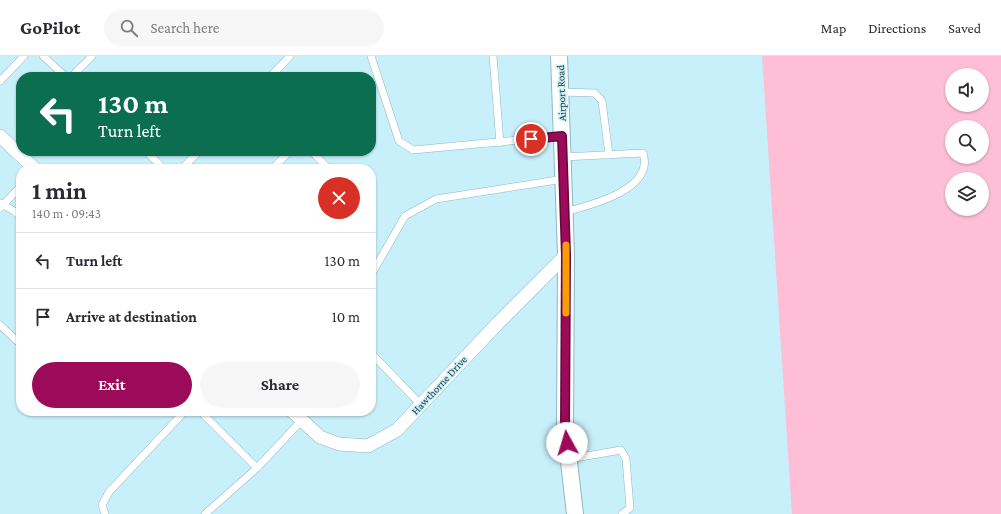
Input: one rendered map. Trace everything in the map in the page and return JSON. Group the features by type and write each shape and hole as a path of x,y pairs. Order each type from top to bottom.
{"street":[{"name":"Airport Road","path":"559,56 566,255 565,427 576,514"},
{"path":"0,136 16,151"},
{"path":"21,156 30,164"},
{"name":"Hawthorne Drive","path":"298,416 320,437 339,444 368,446 397,430 566,255"}],"lane":[{"path":"0,81 24,56"},
{"path":"43,56 61,72"},
{"path":"76,72 92,56"},
{"path":"275,72 290,56"},
{"path":"371,56 399,141 413,150 562,136"},
{"path":"493,56 500,143"},
{"path":"560,92 595,93 602,101 609,155"},
{"path":"563,157 643,153 645,166 638,178 623,192 602,202 565,212"},
{"path":"151,156 159,164"},
{"path":"187,164 194,156"},
{"path":"277,164 285,156"},
{"path":"316,156 324,164"},
{"path":"376,266 405,216 436,199 564,179"},
{"path":"16,191 1,205 16,212"},
{"path":"0,325 16,340"},
{"path":"376,358 421,405"},
{"path":"105,514 102,505 109,492 180,416"},
{"path":"205,416 257,468"},
{"path":"204,514 257,468 302,420"},
{"path":"569,459 621,450 626,459 630,508 622,514"}],"shaded area":[{"path":"762,56 1001,56 1001,514 792,514"}],"slow traffic":[{"path":"566,245 566,313"}],"route":[{"path":"531,139 562,136 566,255 565,427 567,443"}]}
